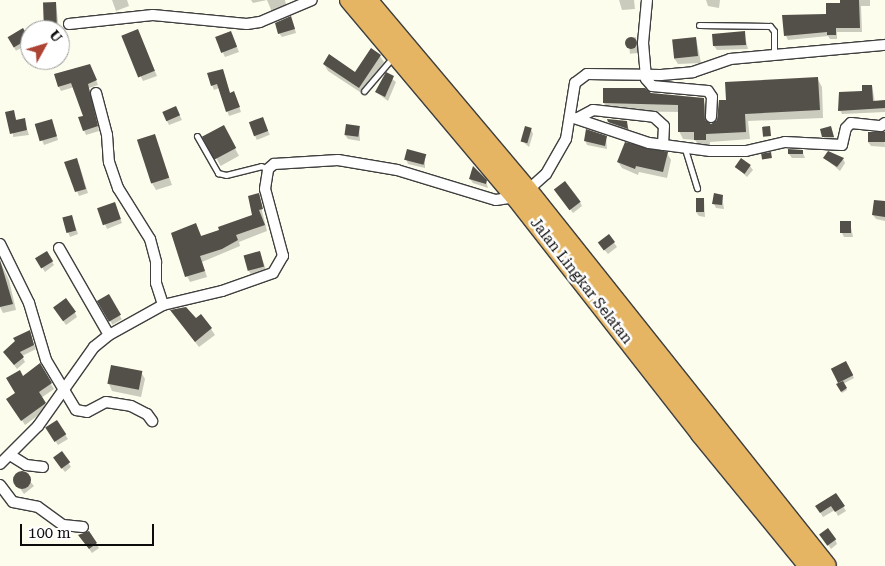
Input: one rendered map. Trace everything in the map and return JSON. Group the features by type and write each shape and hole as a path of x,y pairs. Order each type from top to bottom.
{"highway":[{"name":"Jalan Lingkar Selatan","path":"348,0 521,194 700,434 808,566"},
{"name":"Jalan Lingkar Selatan","path":"368,0 521,194 827,566"}],"street":[{"path":"70,24 153,15 247,24 260,22 312,0"},
{"path":"647,0 644,72 652,86 708,90 712,97 711,117"},
{"path":"0,464 38,426 94,347 109,335 163,305 267,278 278,267 283,248 265,189 268,169 282,162 338,160 397,170 489,199 521,194 554,163 574,118 575,83 582,76 644,72 661,75 693,72 719,61 885,46"},
{"path":"96,92 107,135 109,162 122,195 150,239 156,262 156,283 163,305"},
{"path":"574,118 586,112 599,110 654,118 664,126 663,145"},
{"path":"574,118 619,135 663,145 685,149 746,151 785,142 842,145 846,128 851,123 881,126 885,123"},
{"path":"0,244 30,303 46,360 76,410 83,412 106,402 131,406 147,414 152,421"},
{"path":"60,248 109,335"},
{"path":"10,456 26,465 43,468"},
{"path":"0,485 13,502 38,507 63,525 83,527"}],"lane":[{"path":"699,25 770,26 774,31 774,55"},
{"path":"364,91 395,54"},
{"path":"197,136 218,174 226,175 261,166 268,169"},
{"path":"685,149 697,188"}],"building":[{"path":"840,0 859,0 860,28 836,28 836,35 827,35 827,32 784,36 782,15 826,14 826,3 840,3"},
{"path":"43,2 56,2 57,20 44,20"},
{"path":"291,16 295,29 278,34 275,23"},
{"path":"138,29 155,71 138,77 121,36"},
{"path":"20,30 20,44 14,48 8,37"},
{"path":"231,31 237,47 221,53 215,37"},
{"path":"745,31 746,45 713,46 712,34"},
{"path":"633,37 636,38 636,48 629,49 626,48 625,41 626,38"},
{"path":"696,37 698,56 674,58 672,40"},
{"path":"371,48 381,55 359,88 323,64 329,54 355,72"},
{"path":"90,64 97,80 88,84 98,126 83,131 78,117 83,116 71,83 58,87 54,74"},
{"path":"223,69 230,93 234,91 240,107 226,112 217,84 211,86 207,73"},
{"path":"386,72 394,76 385,97 375,92"},
{"path":"818,77 820,110 745,114 746,132 706,134 706,140 694,140 694,132 678,132 678,105 603,103 603,88 645,88 651,93 704,98 705,120 711,124 717,120 719,100 726,100 725,82"},
{"path":"862,85 872,85 873,101 885,100 885,108 838,111 839,92 862,91"},
{"path":"176,106 180,115 166,121 162,112"},
{"path":"14,110 16,120 25,118 27,130 10,134 5,112"},
{"path":"263,117 268,131 254,136 249,122"},
{"path":"52,119 57,136 40,141 35,124"},
{"path":"607,119 627,121 628,129 608,122"},
{"path":"346,124 360,126 358,137 344,135"},
{"path":"224,125 236,148 214,160 202,137"},
{"path":"525,126 532,128 527,143 521,141"},
{"path":"770,126 771,136 763,137 762,127"},
{"path":"831,126 834,137 822,137 820,129"},
{"path":"586,129 607,136 605,146 584,141"},
{"path":"868,132 885,132 885,142 868,142"},
{"path":"155,134 169,178 151,184 137,140"},
{"path":"625,142 668,152 663,172 636,166 635,169 617,162"},
{"path":"407,149 426,154 423,165 404,160"},
{"path":"788,149 803,150 803,154 788,154"},
{"path":"828,151 844,158 837,167 823,158"},
{"path":"771,152 772,158 762,159 761,154"},
{"path":"77,158 86,189 75,192 64,162"},
{"path":"741,158 751,165 745,174 735,167"},
{"path":"473,166 487,180 486,184 469,179"},
{"path":"565,181 581,202 569,210 554,189"},
{"path":"259,193 263,209 259,210 265,225 236,235 238,240 222,249 200,256 205,271 185,277 171,233 196,223 201,236 219,230 218,227 252,215 248,196"},
{"path":"714,193 723,195 722,205 712,204"},
{"path":"696,198 704,198 704,212 696,212"},
{"path":"874,200 885,201 885,217 872,215"},
{"path":"115,202 121,219 103,225 97,208"},
{"path":"72,215 76,230 66,233 62,218"},
{"path":"840,221 851,221 851,233 840,233"},
{"path":"609,234 615,242 604,250 598,242"},
{"path":"47,251 53,261 41,268 35,258"},
{"path":"260,251 264,266 248,271 244,255"},
{"path":"0,260 13,304 0,307"},
{"path":"109,294 121,315 109,322 97,301"},
{"path":"66,298 76,312 63,321 53,307"},
{"path":"186,307 196,318 201,314 212,328 195,342 170,310"},
{"path":"30,330 34,345 20,352 24,357 14,365 3,352 15,341 13,338"},
{"path":"846,361 853,375 838,383 831,369"},
{"path":"40,363 52,383 39,392 46,403 21,421 6,399 15,393 6,378 20,370 23,376"},
{"path":"111,365 142,371 139,390 107,384"},
{"path":"843,381 847,388 841,392 836,384"},
{"path":"57,420 66,434 55,442 45,428"},
{"path":"62,451 70,462 61,469 53,457"},
{"path":"22,471 28,474 31,480 28,486 22,489 16,486 13,480 16,474"},
{"path":"836,493 845,506 835,512 831,506 820,513 815,506"},
{"path":"828,528 836,539 827,546 819,534"},
{"path":"89,531 97,543 89,549 78,535"}]}
